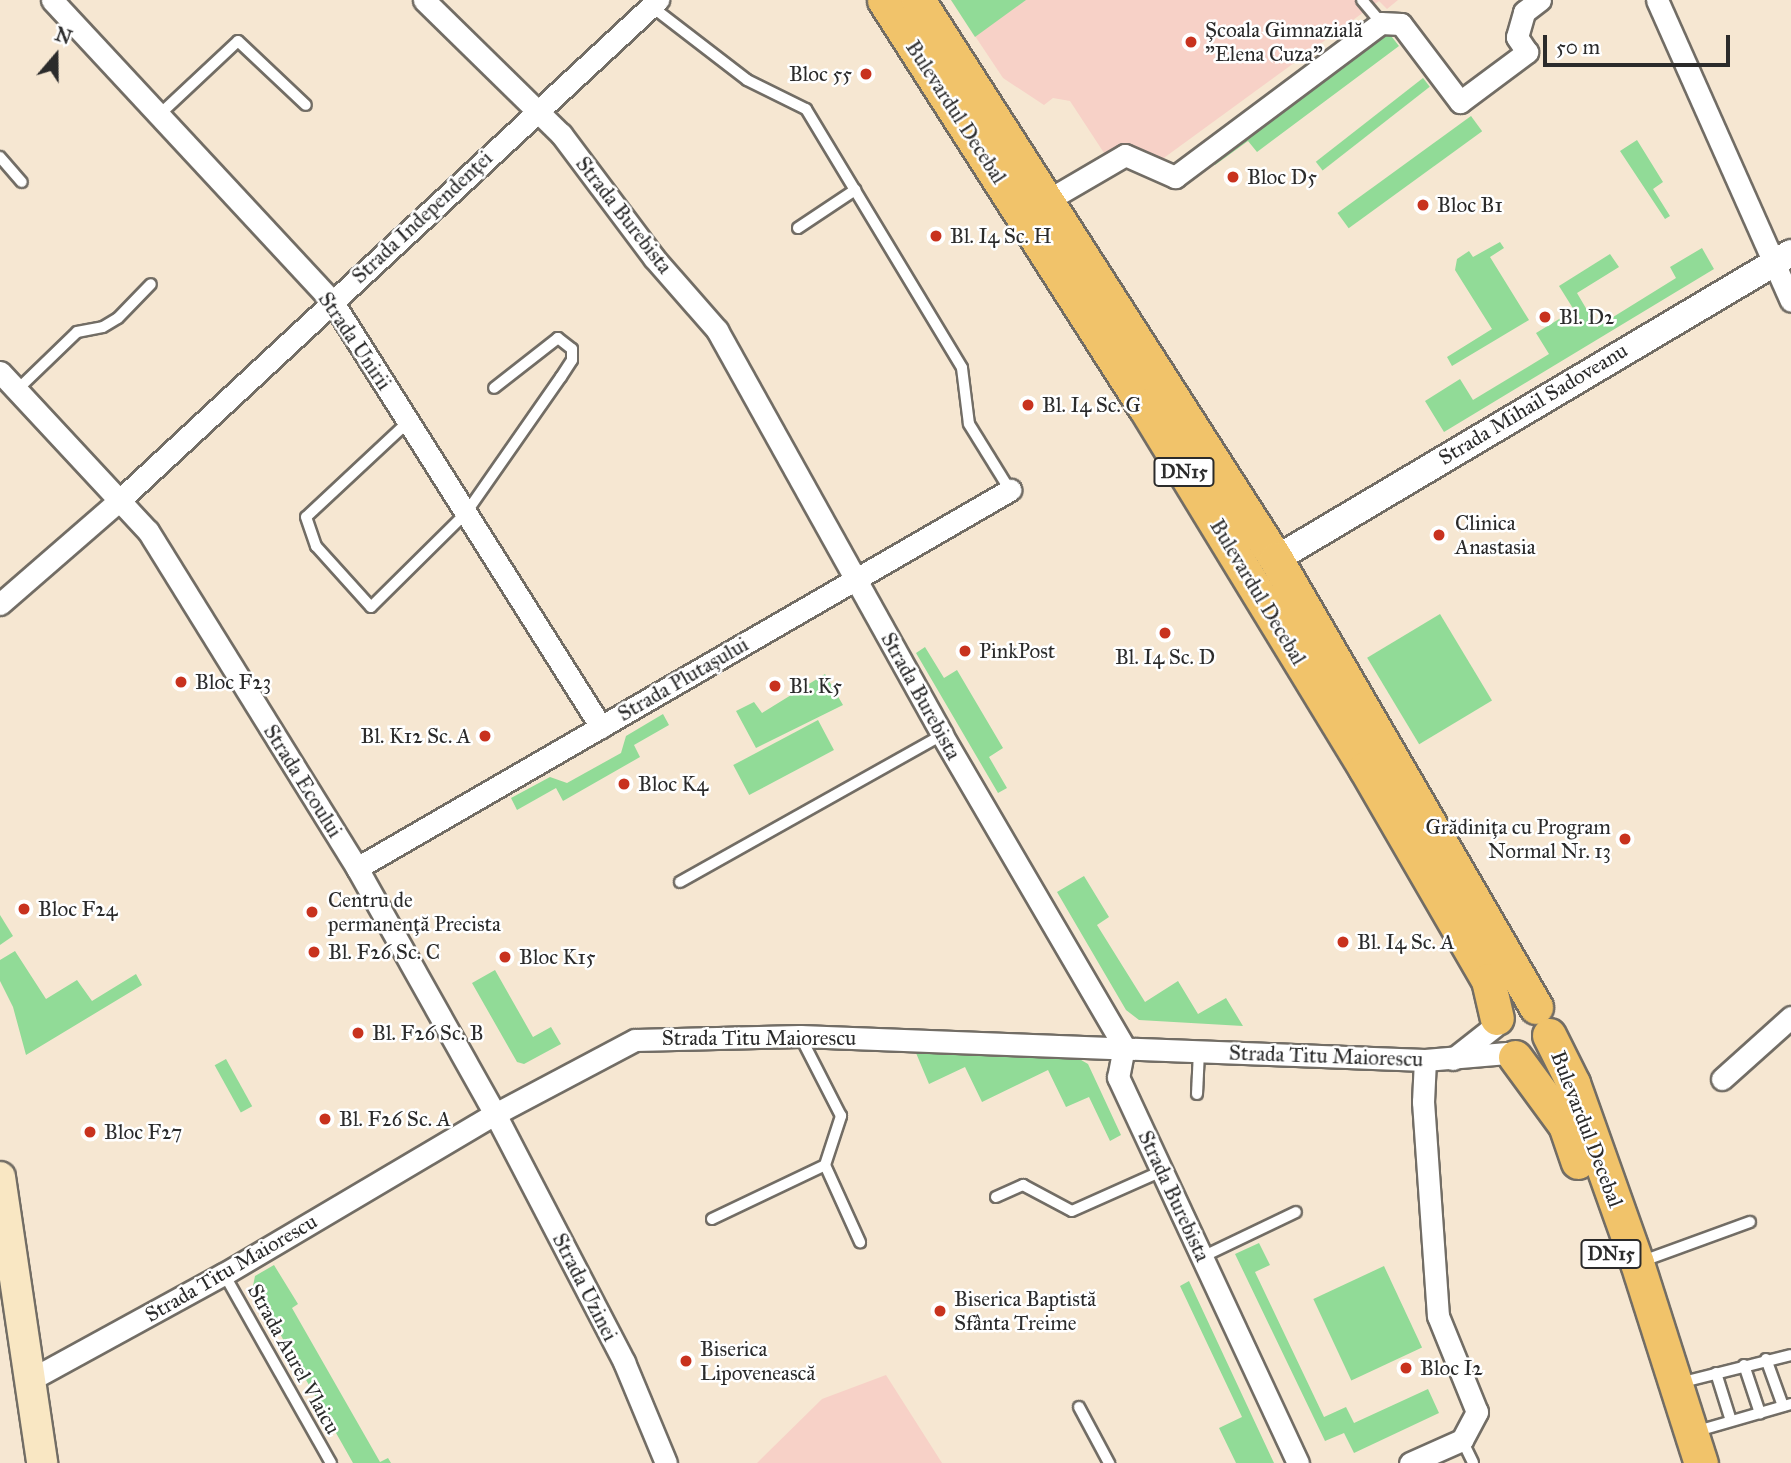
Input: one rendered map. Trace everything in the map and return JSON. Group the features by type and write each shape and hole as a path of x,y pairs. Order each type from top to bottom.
{"main road":[{"name":"Bulevardul Decebal","path":"884,0 1144,406 1365,768 1488,980 1504,1039 1565,1125 1692,1453"},
{"name":"Bulevardul Decebal","path":"918,0 1276,559 1542,1021 1573,1083 1637,1263 1676,1384 1692,1453"},
{"path":"1518,1003 1542,1021 1541,1050 1504,1039 1518,1003"},
{"path":"0,1177 42,1463"}],"street":[{"name":"Strada Unirii","path":"52,0 332,301 601,727"},
{"name":"Strada Burebista","path":"424,0 538,109 654,258 717,330 942,735 1124,1047 1118,1077 1298,1463"},
{"path":"1048,200 1125,155 1175,177 1381,23 1401,24 1460,102 1527,52 1517,37 1524,12 1540,0"},
{"path":"1657,0 1782,257 1791,301"},
{"name":"Strada Independenței","path":"0,604 122,498 654,3"},
{"name":"Strada Mihail Sadoveanu","path":"1276,559 1782,257"},
{"name":"Strada Ecoului","path":"0,372 122,498 148,531 357,868 495,1114"},
{"name":"Strada Plutașului","path":"357,868 1010,490"},
{"path":"1722,1079 1791,1017"},
{"name":"Strada Titu Maiorescu","path":"30,1380 224,1274 495,1114 635,1040 800,1036 1451,1060 1504,1039"},
{"name":"Strada Titu Maiorescu","path":"1451,1060 1504,1039"},
{"path":"1409,1463 1462,1440 1477,1412 1438,1316 1424,1060"},
{"name":"Strada Uzinei","path":"495,1114 624,1362 666,1463"}],"lane":[{"path":"1362,0 1381,23"},
{"path":"654,3 747,80 806,109 962,368 969,424 1010,490"},
{"path":"159,116 237,40 306,105"},
{"path":"0,158 22,182"},
{"path":"798,228 855,190"},
{"path":"17,390 77,332 103,327 118,318 151,284"},
{"path":"408,422 306,517 316,546 371,607 466,513 572,360 572,349 558,338 494,388"},
{"path":"680,882 942,735"},
{"path":"800,1036 841,1116 825,1164 860,1242"},
{"path":"1197,1094 1199,1051"},
{"path":"712,1219 825,1164"},
{"path":"996,1197 1023,1185 1072,1211 1162,1171"},
{"path":"1202,1257 1296,1212"},
{"path":"1637,1263 1750,1222"},
{"name":"Strada Aurel Vlaicu","path":"224,1274 331,1463"},
{"path":"1676,1384 1766,1359 1791,1355"},
{"path":"1692,1453 1731,1421 1787,1405 1766,1359"},
{"path":"1744,1365 1760,1413"},
{"path":"1716,1373 1731,1421"},
{"path":"1079,1407 1109,1463"},
{"path":"1462,1440 1473,1463"}],"shaded area":[{"path":"951,0 1398,0 1387,9 1379,1 1161,160 1106,156 1070,101 1053,98 1044,105 1003,78"},
{"path":"886,1375 942,1463 757,1463 822,1399"}],"green space":[{"path":"951,0 1026,0 975,37"},
{"path":"1381,23 1399,46 1257,152 1248,141 1215,165 1206,153"},
{"path":"1423,78 1430,87 1323,170 1316,162"},
{"path":"1471,116 1482,131 1349,228 1338,213"},
{"path":"1637,140 1663,182 1653,189 1670,216 1665,219 1620,151"},
{"path":"1500,242 1504,248 1490,257 1529,320 1452,366 1447,357 1492,329 1455,270 1457,259 1469,251 1473,257"},
{"path":"1702,248 1714,269 1444,432 1425,401 1460,379 1473,400 1549,354 1536,333 1574,310 1559,286 1610,254 1619,267 1577,293 1597,327 1676,278 1670,267"},
{"path":"1440,614 1492,701 1419,744 1367,658"},
{"path":"925,647 944,678 957,670 1003,748 989,757 1007,788 998,793 916,653"},
{"path":"825,674 843,705 756,748 736,711 754,702 762,713"},
{"path":"663,714 669,725 634,745 640,757 563,801 556,788 517,810 511,798 550,777 567,783 621,753 626,736"},
{"path":"818,720 834,750 749,795 733,765"},
{"path":"1084,876 1109,917 1097,925 1145,1002 1178,981 1198,1014 1226,998 1243,1026 1139,1020 1126,1010 1057,892"},
{"path":"0,915 13,936 0,945"},
{"path":"15,951 46,999 77,980 92,1001 136,974 142,985 26,1055 13,1007 0,981 0,960"},
{"path":"495,970 533,1037 551,1027 561,1044 524,1064 517,1062 472,983"},
{"path":"916,1053 1076,1057 1088,1064 1121,1135 1110,1141 1089,1097 1066,1107 1048,1070 982,1102 965,1067 929,1084"},
{"path":"226,1059 252,1106 241,1113 215,1065"},
{"path":"1259,1243 1270,1265 1255,1272 1324,1417 1346,1407 1354,1423 1428,1389 1439,1413 1354,1453 1344,1433 1325,1441 1235,1254"},
{"path":"274,1265 298,1304 292,1308 380,1462 388,1458 391,1463 353,1463 253,1286 255,1276"},
{"path":"1384,1266 1422,1348 1351,1381 1313,1299"},
{"path":"1189,1281 1274,1463 1236,1463 1219,1428 1242,1417 1180,1286"}],"place":[{"name":"Școala Gimnazială \"Elena Cuza\"","path":"1191,42"},
{"name":"Bloc 55","path":"866,74"},
{"name":"Bloc D5","path":"1233,177"},
{"name":"Bloc B1","path":"1423,205"},
{"name":"Bl. I4 Sc. H","path":"936,236"},
{"name":"Bl. D2","path":"1545,317"},
{"name":"Bl. I4 Sc. G","path":"1028,405"},
{"name":"Clinica Anastasia","path":"1439,535"},
{"name":"Bl. I4 Sc. D","path":"1165,633"},
{"name":"PinkPost","path":"965,651"},
{"name":"Bloc F23","path":"181,682"},
{"name":"Bl. K5","path":"775,686"},
{"name":"Bl. K12 Sc. A","path":"485,736"},
{"name":"Bloc K4","path":"624,784"},
{"name":"Grădinița cu Program Normal Nr. 13","path":"1625,839"},
{"name":"Bloc F24","path":"24,909"},
{"name":"Centru de permanenţă Precista","path":"312,912"},
{"name":"Bl. I4 Sc. A","path":"1343,942"},
{"name":"Bl. F26 Sc. C","path":"314,952"},
{"name":"Bloc K15","path":"505,957"},
{"name":"Bl. F26 Sc. B","path":"358,1033"},
{"name":"Bl. F26 Sc. A","path":"325,1119"},
{"name":"Bloc F27","path":"90,1132"},
{"name":"Biserica Baptistă Sfânta Treime","path":"940,1311"},
{"name":"Biserica Lipovenească","path":"686,1361"},
{"name":"Bloc I2","path":"1406,1368"}]}
